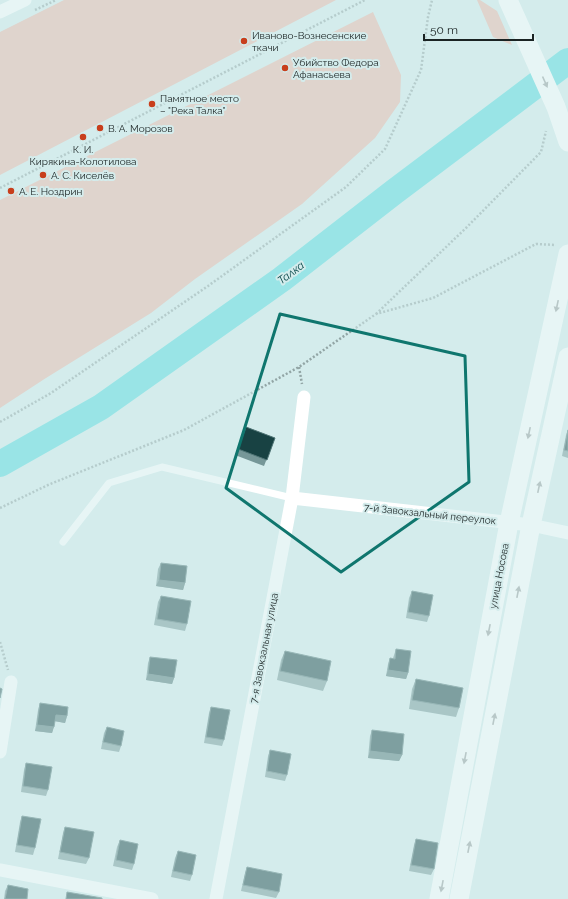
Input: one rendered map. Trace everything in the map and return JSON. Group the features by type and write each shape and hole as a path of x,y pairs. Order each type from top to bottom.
{"main road":[{"path":"508,0 540,54 564,104 568,142"},
{"path":"523,0 540,54"},
{"name":"улица Носова","path":"439,899 509,523 562,250"},
{"path":"459,899 531,525 568,357"}],"street":[{"path":"0,12 25,0"},
{"name":"7-я Завокзальная улица","path":"216,899 292,498 304,397"},
{"name":"7-й Завокзальный переулок","path":"292,498 531,525 568,533"},
{"path":"0,752 11,682"},
{"path":"0,870 152,899"}],"lane":[{"path":"63,542 109,483 162,467 292,498"}],"path":[{"path":"0,188 364,0"},
{"path":"0,422 50,393 208,286 346,187 385,149 421,70 428,17 432,0"},
{"path":"0,508 48,485 184,430 299,367 376,314 466,228 541,152 548,125"},
{"path":"376,314 433,298 536,244 562,250"},
{"path":"299,367 304,397"},
{"path":"0,642 11,682"}],"highlighted area":[{"path":"280,314 465,356 469,482 341,572 226,488"}],"shaded area":[{"path":"64,0 336,0 0,175 0,32"},
{"path":"477,0 480,0 497,11 512,45 493,37"},
{"path":"373,12 401,75 400,102 375,138 302,204 195,279 151,313 0,408 0,200"}],"building":[{"path":"246,427 275,438 267,460 238,449"},
{"path":"568,430 568,451 564,450"},
{"path":"161,563 187,566 185,583 159,580"},
{"path":"412,591 433,595 429,616 408,612"},
{"path":"161,596 191,601 187,624 157,619"},
{"path":"396,649 411,651 408,673 388,670 390,658 395,659"},
{"path":"285,651 331,661 327,681 280,671"},
{"path":"150,657 177,660 174,678 148,674"},
{"path":"416,679 463,688 459,708 412,700"},
{"path":"40,703 68,707 67,716 56,715 54,727 37,725"},
{"path":"211,707 230,710 224,740 206,737"},
{"path":"107,727 124,731 121,746 103,742"},
{"path":"372,730 404,734 402,755 370,751"},
{"path":"270,750 291,754 287,775 267,771"},
{"path":"26,763 52,767 48,790 23,786"},
{"path":"22,816 41,819 35,848 17,845"},
{"path":"65,827 94,832 89,858 60,852"},
{"path":"416,839 438,843 434,869 411,865"},
{"path":"120,840 138,844 134,864 116,860"},
{"path":"178,851 196,855 192,875 173,871"},
{"path":"247,867 282,874 279,892 243,885"},
{"path":"8,885 28,889 27,899 5,899"},
{"path":"67,892 102,898 102,899 66,899"}],"waterway":[{"name":"Талка","path":"0,464 101,407 282,279 394,192 568,61"}],"place":[{"name":"Иваново-Вознесенские ткачи","path":"244,41"},
{"name":"Убийство Федора Афанасьева","path":"285,68"},
{"name":"Памятное место – \"Река Талка\"","path":"152,104"},
{"name":"В. А. Морозов","path":"100,128"},
{"name":"К. И. Кирякина-Колотилова","path":"83,137"},
{"name":"А. С. Киселёв","path":"43,175"},
{"name":"А. Е. Ноздрин","path":"11,191"}]}
